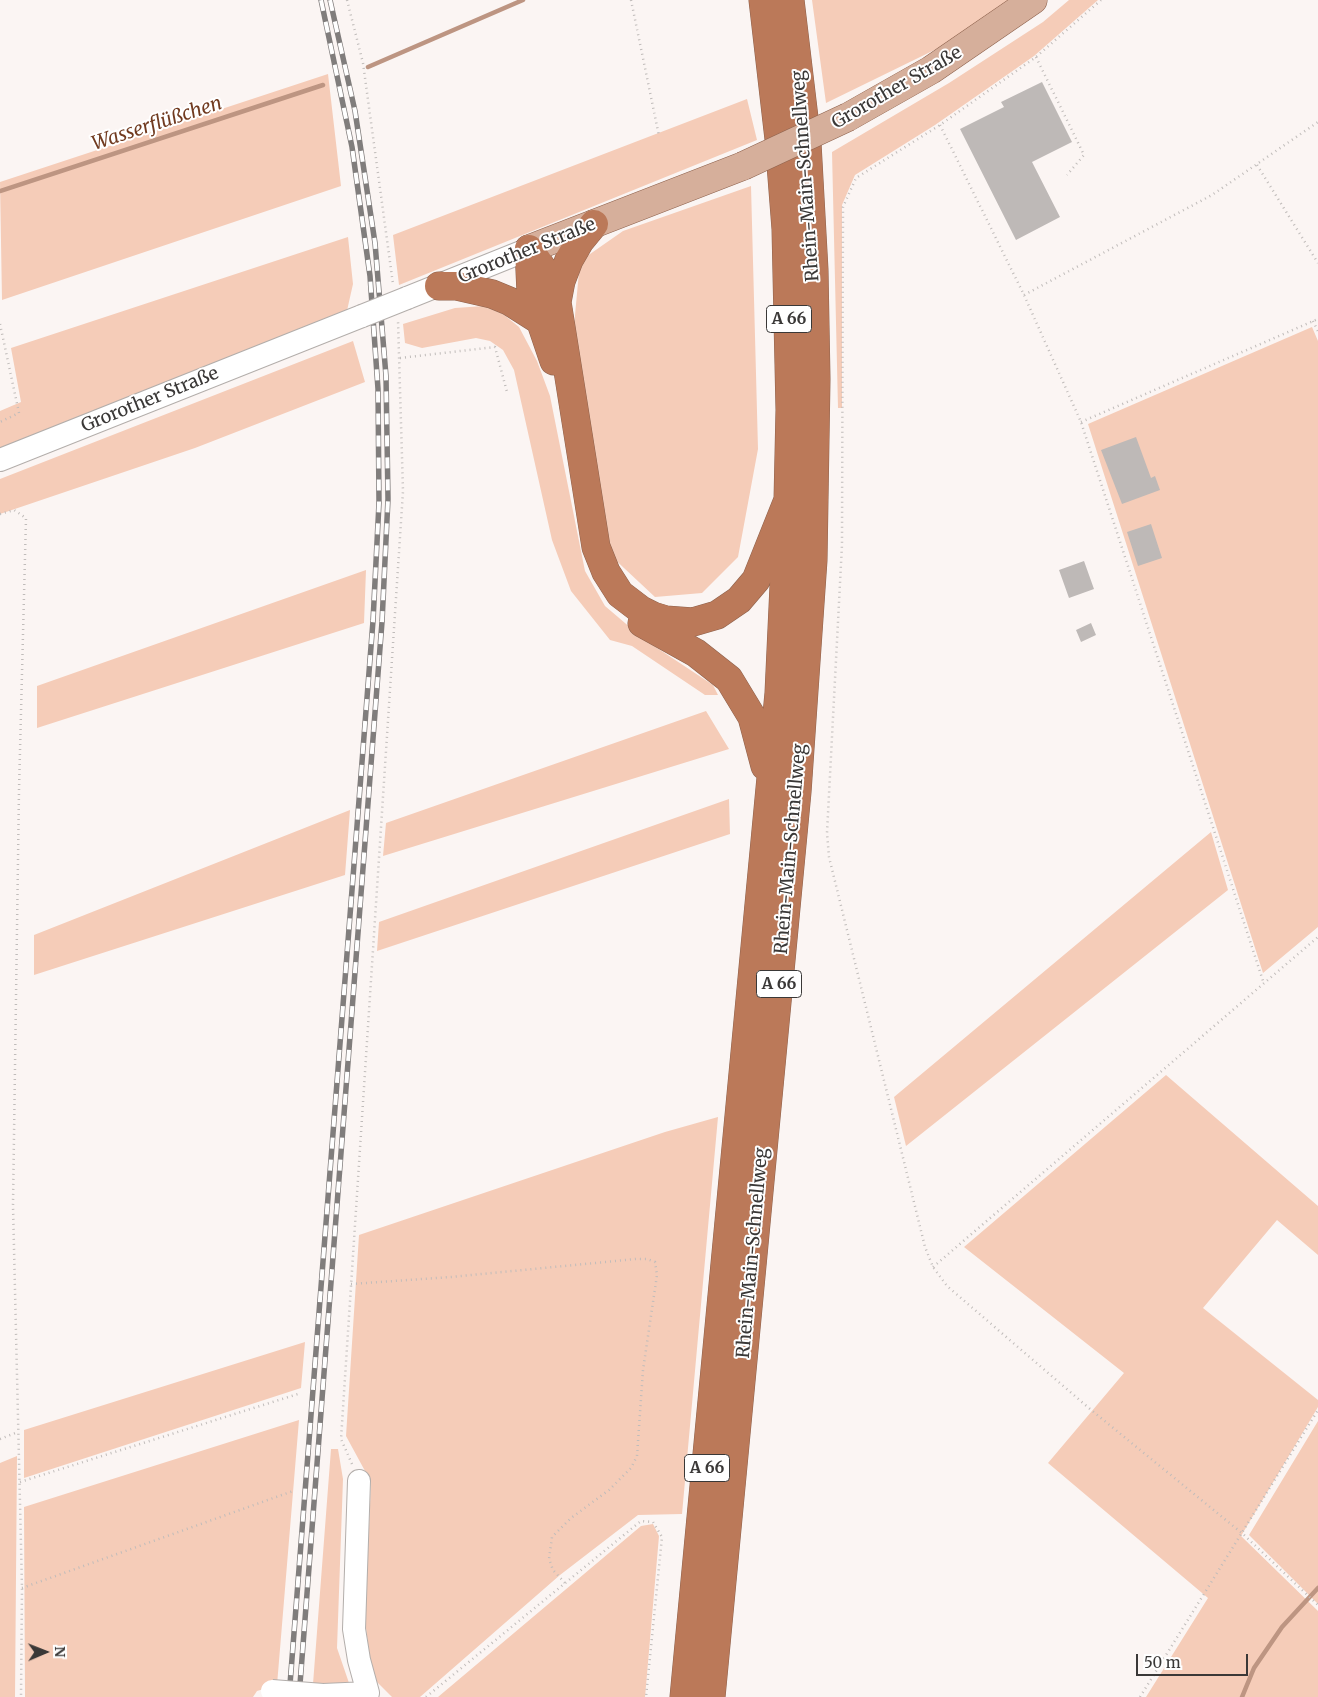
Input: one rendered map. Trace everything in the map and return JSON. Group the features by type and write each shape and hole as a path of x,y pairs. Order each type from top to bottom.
{"highway":[{"name":"A 66","path":"763,0 779,139 786,229 790,410 788,500"},
{"name":"Rhein-Main-Schnellweg","path":"711,1697 796,802 813,560 816,380 814,260 807,143 790,0"},
{"path":"594,224 580,241 569,260 548,311 596,547 612,583 630,603 653,616 679,622 705,619 729,608 748,591 756,580 788,500"},
{"path":"529,249 551,281 548,311 559,380 586,540 599,578 614,600 633,617 696,653 729,680 752,717 771,790"},
{"path":"439,286 466,288 548,311"},
{"name":"Rhein-Main-Schnellweg","path":"684,1697 771,790 779,693 788,500"}],"main road":[{"name":"Grorother Straße","path":"529,249 743,166 848,117 932,70 1033,0"}],"street":[{"name":"Grorother Straße","path":"0,460 362,316 400,292 439,286 529,249"},
{"path":"265,1694 323,1695 368,1693 359,1660 354,1629 359,1481"}],"path":[{"path":"347,0 363,63 400,292"},
{"path":"632,0 659,136"},
{"path":"1101,0 1036,57 940,125 856,178 843,207 842,545 826,833 829,857 925,1247 933,1267 947,1286 1090,1409 1243,1534 1318,1605"},
{"path":"1036,57 1084,155 1067,174"},
{"path":"1024,295 1212,195 1318,122"},
{"path":"940,125 1024,295 1081,422 1264,984"},
{"path":"1257,165 1318,264"},
{"path":"1081,422 1318,319"},
{"path":"359,1481 341,1440 403,491 398,320"},
{"path":"1313,321 1318,331"},
{"path":"0,324 19,413 0,422"},
{"path":"400,358 495,347 507,392"},
{"path":"0,514 14,510 26,518 19,790 14,1205 22,1588 21,1697"},
{"path":"933,1267 1318,937"},
{"path":"351,1284 636,1259 647,1259 655,1262 657,1275 644,1370 637,1456 631,1468 610,1490 571,1518 552,1537 549,1559 553,1570 564,1583"},
{"path":"20,1482 301,1393"},
{"path":"1140,1697 1243,1534 1318,1410"},
{"path":"0,1439 18,1432"},
{"path":"22,1588 293,1491"},
{"path":"426,1697 641,1521 653,1522 662,1537 646,1697"}],"shaded area":[{"path":"812,0 1011,0 959,38 826,103"},
{"path":"1069,0 1098,0 1034,56 935,125 855,175 842,205 842,408 838,408 832,152 949,83 1043,22"},
{"path":"328,74 341,186 2,300 0,182"},
{"path":"747,99 757,140 399,285 393,235"},
{"path":"751,186 758,449 738,557 702,593 655,597 609,554 574,326 580,261 623,231"},
{"path":"348,237 353,284 346,315 0,449 0,411 21,402 11,348"},
{"path":"484,306 503,314 519,327 537,361 550,396 585,571 605,606 645,640 713,685 718,695 705,695 632,646 610,640 571,591 552,540 514,370 503,350 490,341 476,338 422,348 405,343 403,324 455,308"},
{"path":"1312,327 1318,341 1318,927 1263,973 1088,424"},
{"path":"353,341 365,382 195,448 0,514 0,479"},
{"path":"366,570 364,623 37,728 37,686"},
{"path":"706,711 729,749 383,856 386,823"},
{"path":"729,799 730,834 377,951 379,922"},
{"path":"350,810 345,875 34,975 34,935"},
{"path":"1211,832 1228,890 906,1146 894,1097"},
{"path":"1166,1075 1318,1206 1318,1255 1277,1220 1203,1308 1318,1400 1318,1407 1241,1536 1318,1611 1318,1697 1146,1697 1208,1598 1048,1463 1124,1373 964,1247"},
{"path":"718,1117 682,1514 638,1515 560,1575 420,1697 392,1697 372,1677 365,1620 371,1482 346,1436 359,1235 665,1132"},
{"path":"305,1342 301,1388 24,1478 24,1430"},
{"path":"299,1420 277,1685 257,1691 253,1697 25,1697 24,1507"},
{"path":"1318,1421 1318,1604 1249,1535"},
{"path":"331,1449 338,1449 343,1479 337,1648 349,1683 312,1697"},
{"path":"17,1456 15,1697 0,1697 0,1463"},
{"path":"653,1524 659,1536 645,1697 438,1697 641,1526"}],"building":[{"path":"1042,82 1072,142 1032,162 1060,217 1016,240 960,129 1004,107 1001,102"},
{"path":"1136,437 1151,478 1155,476 1160,490 1122,504 1101,450"},
{"path":"1151,524 1162,558 1138,566 1127,532"},
{"path":"1084,561 1094,589 1069,598 1059,570"},
{"path":"1091,623 1096,635 1081,642 1076,630"}],"waterway":[{"name":"Wasserflüßchen","path":"368,67 523,0"},
{"name":"Wasserflüßchen","path":"0,191 323,85"},
{"path":"1242,1697 1254,1668 1282,1627 1318,1588"}],"railway":[{"path":"289,1697 373,621 379,503 378,389 370,276 352,147 321,0"},
{"path":"299,1697 382,622 388,499 386,376 375,243 355,111 330,0"}]}
